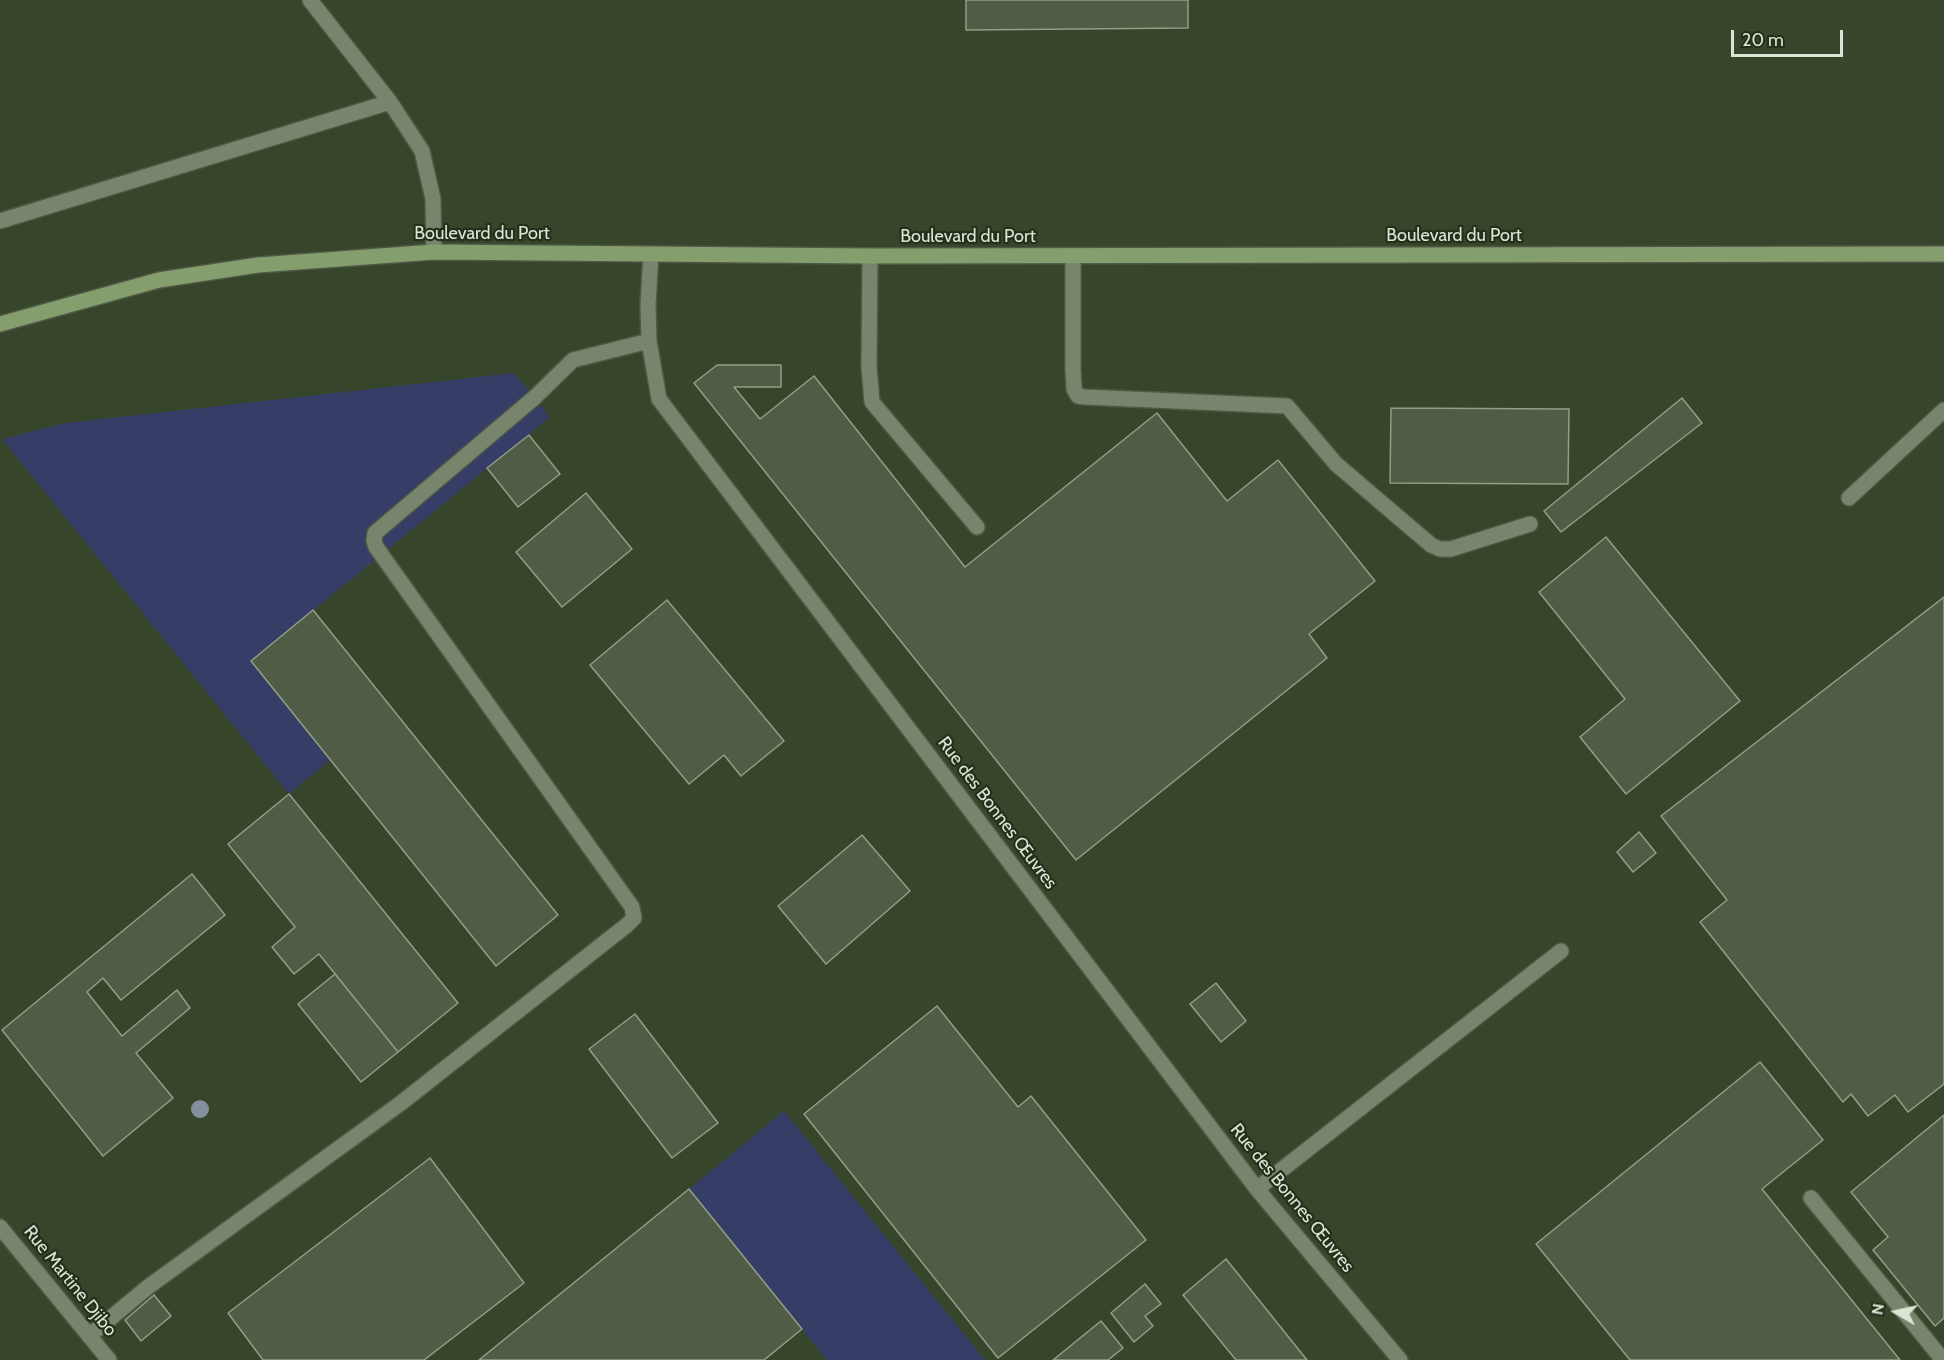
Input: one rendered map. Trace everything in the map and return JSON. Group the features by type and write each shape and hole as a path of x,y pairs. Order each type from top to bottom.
{"main road":[{"name":"Boulevard du Port","path":"0,324 159,280 258,265 434,252 870,256 1944,254"}],"street":[{"path":"310,0 390,102 422,151 433,199 434,252"},
{"path":"0,221 390,102"},
{"name":"Rue des Bonnes Œuvres","path":"651,254 648,305 649,341 659,399 1257,1189 1400,1360"},
{"path":"870,256 868,367 872,402 977,527"},
{"path":"1073,256 1073,369 1074,390 1078,396 1287,406 1336,464 1431,545 1440,549 1451,549 1530,524"},
{"path":"89,1335 148,1287 401,1103 634,918 632,907 376,547 374,541 375,533 534,398 573,360 649,341"},
{"path":"1849,498 1944,410"},
{"path":"1257,1189 1561,951"},
{"path":"1810,1198 1943,1360"},
{"name":"Rue Martine Djibo","path":"0,1227 109,1360"}],"shaded area":[{"path":"0,0 1944,0 1944,1360 0,1360"},
{"path":"514,373 550,417 251,661 330,760 289,794 2,439 66,423"},
{"path":"784,1111 985,1360 827,1360 689,1189"}],"building":[{"path":"966,0 1188,0 1188,28 966,30"},
{"path":"717,365 781,365 781,387 734,387 760,419 814,376 965,567 1157,413 1227,501 1278,460 1375,581 1309,634 1327,658 1076,860 694,383"},
{"path":"1682,398 1702,423 1561,532 1544,511"},
{"path":"1391,408 1569,409 1568,484 1390,483"},
{"path":"529,435 560,474 518,507 487,468"},
{"path":"586,493 632,549 562,607 516,552"},
{"path":"1606,537 1740,701 1626,794 1580,737 1625,699 1539,592"},
{"path":"1944,597 1944,1084 1908,1112 1895,1095 1868,1116 1851,1094 1843,1102 1700,922 1727,900 1661,816"},
{"path":"667,600 784,741 741,776 724,755 689,784 590,665"},
{"path":"313,610 558,915 496,966 251,661"},
{"path":"289,794 458,1003 398,1052 319,954 294,974 272,947 295,927 228,844"},
{"path":"1639,832 1656,853 1633,872 1617,852"},
{"path":"862,835 910,891 826,964 778,906"},
{"path":"192,874 225,915 121,1000 103,978 87,992 122,1036 177,990 190,1008 136,1053 173,1098 103,1156 2,1030"},
{"path":"335,974 398,1052 361,1082 298,1004"},
{"path":"1216,983 1246,1021 1221,1042 1190,1004"},
{"path":"937,1006 1018,1107 1031,1096 1146,1240 998,1358 804,1114"},
{"path":"635,1014 718,1123 672,1158 589,1049"},
{"path":"1760,1062 1823,1140 1762,1189 1900,1360 1630,1360 1536,1244"},
{"path":"1944,1115 1944,1318 1935,1326 1873,1250 1888,1237 1851,1192"},
{"path":"430,1158 524,1283 424,1360 263,1360 228,1313"},
{"path":"689,1189 802,1329 764,1360 479,1360"},
{"path":"1226,1259 1307,1360 1236,1360 1183,1295"},
{"path":"1145,1284 1161,1304 1145,1316 1153,1326 1134,1342 1111,1313"},
{"path":"154,1295 171,1316 141,1341 125,1320"},
{"path":"1101,1321 1123,1348 1108,1360 1053,1360"}]}
